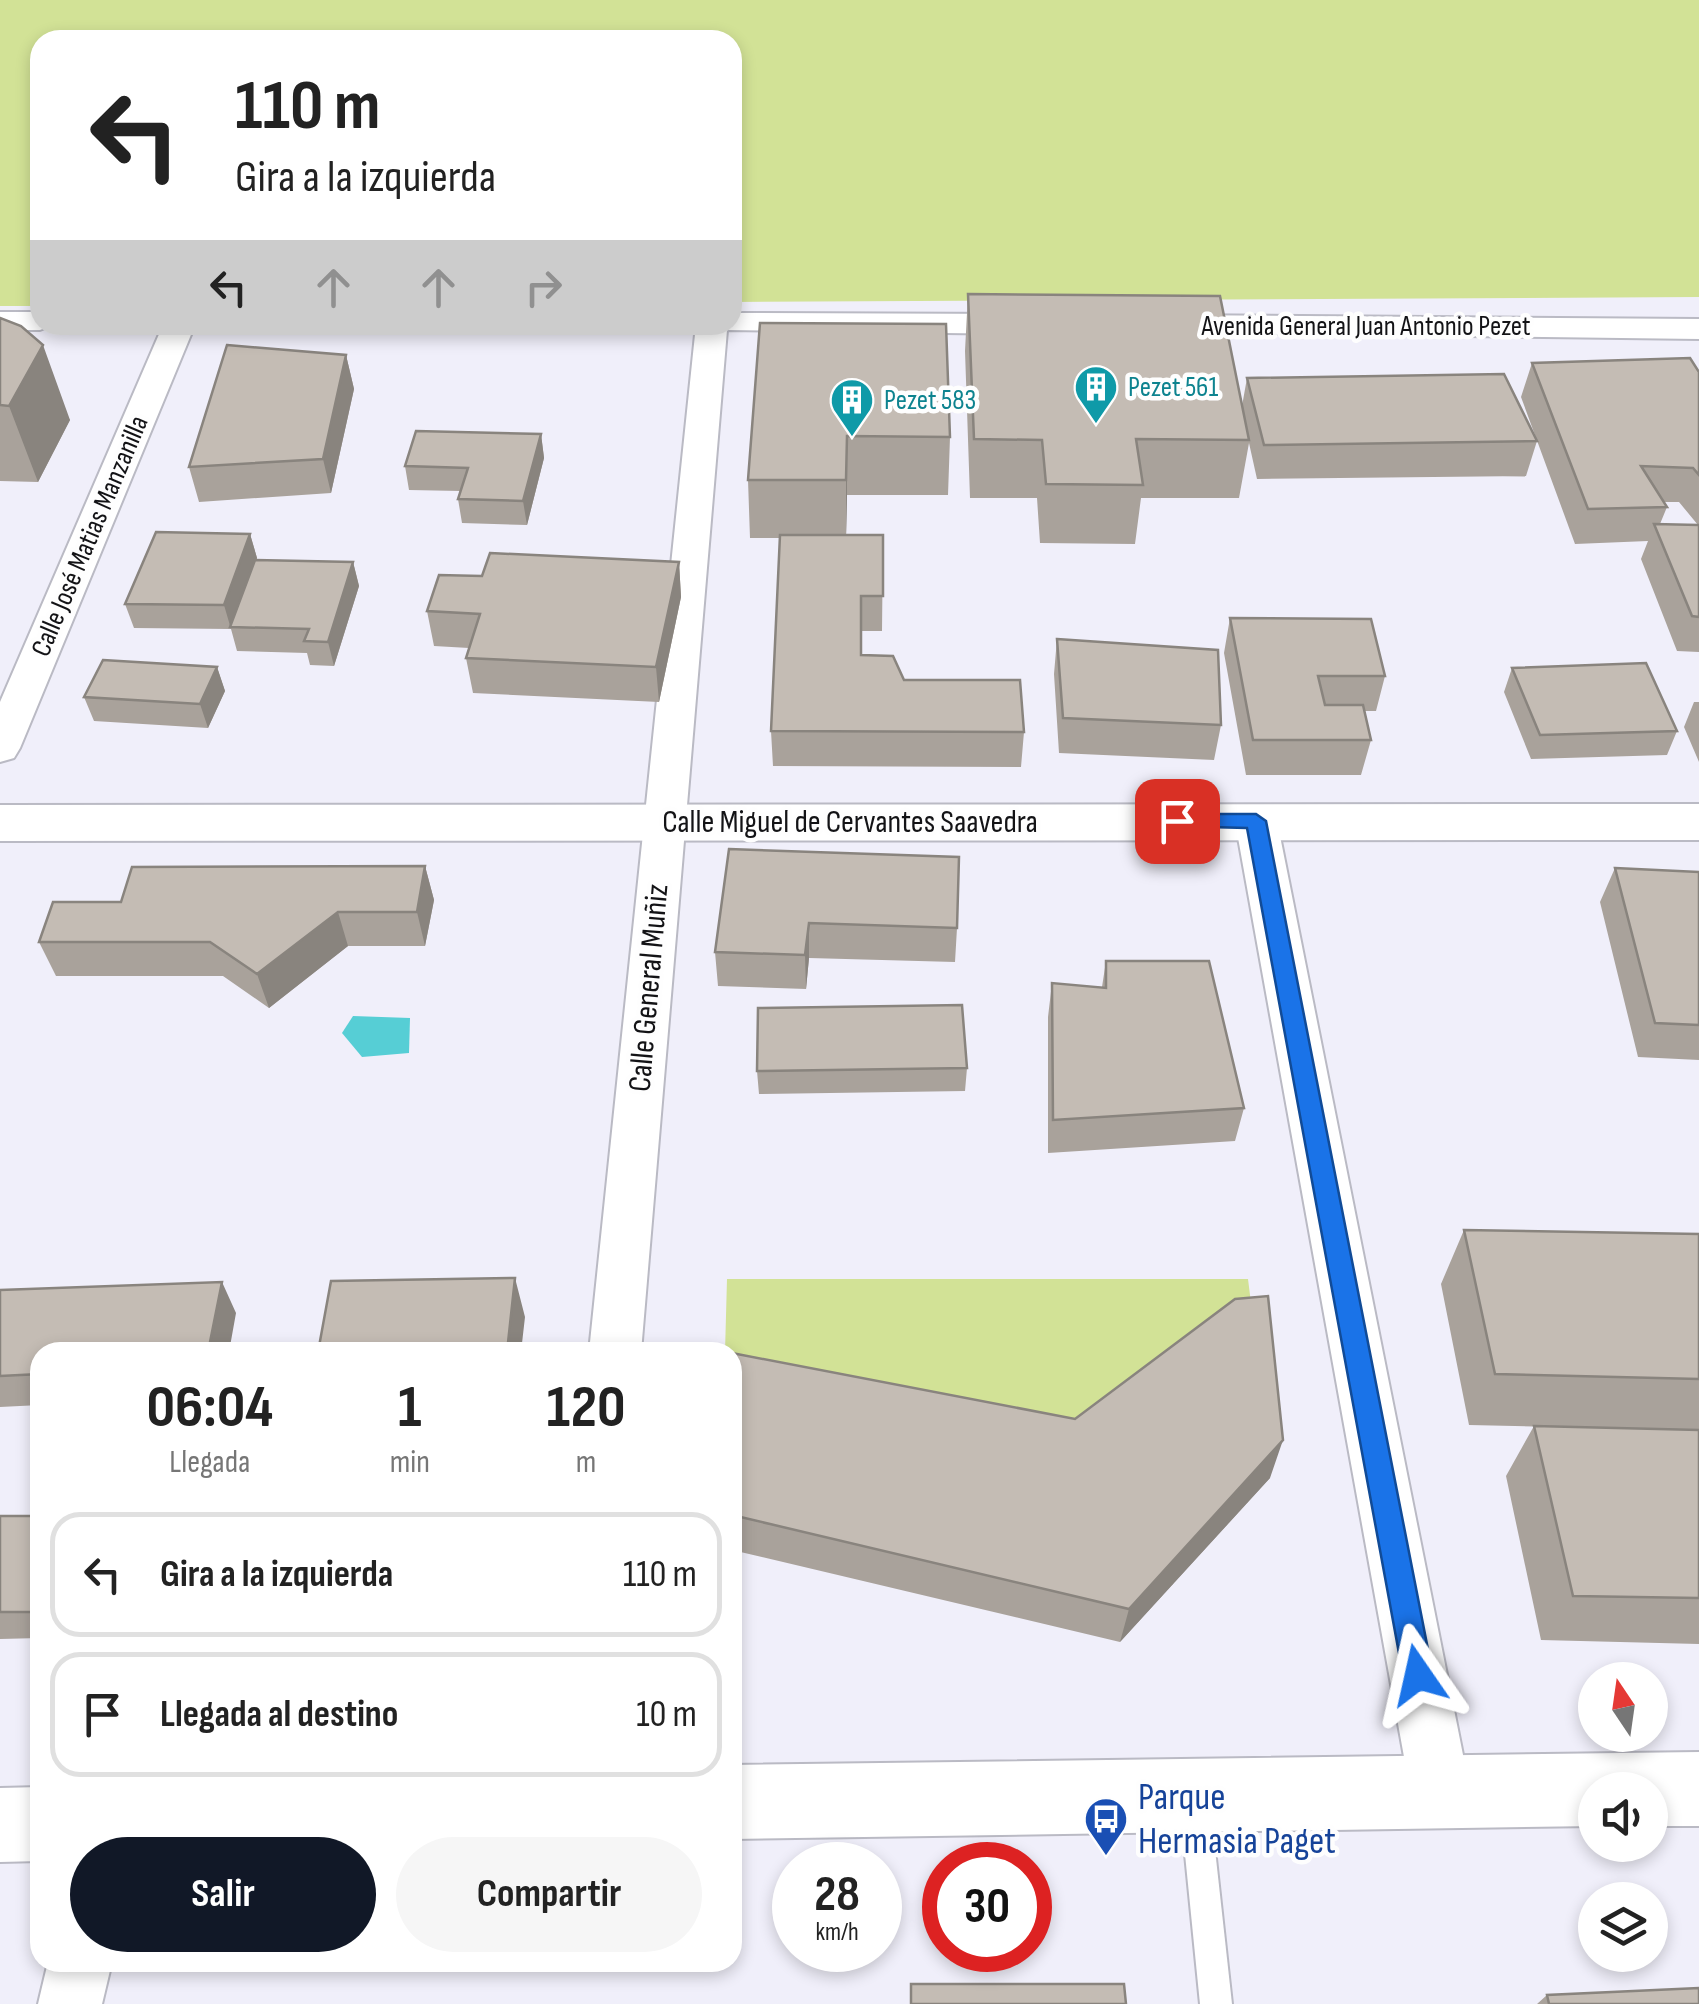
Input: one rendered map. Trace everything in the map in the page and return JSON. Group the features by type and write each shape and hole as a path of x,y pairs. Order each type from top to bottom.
{"street":[{"path":"0,321 30,321"},
{"path":"742,322 1068,324"},
{"name":"Avenida General Juan Antonio Pezet","path":"1127,325 1699,329"},
{"name":"Calle José Matias Manzanilla","path":"0,748 176,335"},
{"name":"Calle General Muñiz","path":"616,1342 711,335"},
{"path":"1256,821 1440,1790"},
{"name":"Calle Miguel de Cervantes Saavedra","path":"0,822 1699,822"},
{"path":"742,1802 1699,1789"},
{"path":"0,1825 30,1824"},
{"path":"70,2004 78,1972"}],"lane":[{"path":"1194,1794 1216,2004"}],"green space":[{"path":"0,0 1699,0 1699,297 742,302 742,30 30,30 30,306 0,306"},
{"path":"727,1279 1248,1279 1255,1335 1068,1456 742,1393 742,1342 725,1342"}],"water":[{"path":"353,1016 410,1018 409,1053 362,1057 342,1033"}],"building":[{"name":"Pezet 561","path":"968,294 1220,296 1249,440 1136,439 1143,485 1046,484 1042,440 974,439"},
{"path":"0,318 21,326 43,345 9,406 0,405"},
{"path":"760,323 946,324 950,437 847,436 846,480 748,480"},
{"path":"227,345 346,355 323,459 189,467"},
{"path":"1690,358 1699,372 1699,475 1693,468 1641,466 1667,507 1588,509 1532,363"},
{"path":"1504,374 1537,441 1264,445 1247,378"},
{"path":"416,431 541,434 523,501 458,499 468,468 405,466"},
{"path":"1654,524 1699,525 1699,617 1692,616"},
{"path":"156,532 250,534 224,605 125,604"},
{"path":"780,535 883,535 883,596 861,596 861,655 893,656 904,680 1020,680 1024,732 771,731"},
{"path":"490,553 679,562 656,667 466,658 480,614 427,611 439,575 482,576"},
{"path":"255,560 353,562 328,642 304,641 309,629 230,627"},
{"path":"1230,618 1371,619 1385,676 1318,676 1325,705 1363,705 1371,740 1253,740"},
{"path":"1057,639 1218,650 1221,725 1063,718"},
{"path":"103,660 217,667 200,704 84,697"},
{"path":"1646,663 1677,731 1540,735 1512,668"},
{"path":"729,849 959,857 957,928 809,923 805,955 715,952"},
{"path":"425,866 417,912 338,912 257,974 210,942 39,942 53,902 121,902 132,867"},
{"path":"1615,868 1699,872 1699,1025 1655,1023"},
{"path":"1106,961 1209,961 1244,1108 1053,1120 1052,983 1106,988"},
{"path":"962,1005 967,1068 757,1071 758,1008"},
{"path":"1464,1230 1699,1234 1699,1379 1495,1374"},
{"path":"515,1278 508,1342 320,1342 331,1281"},
{"path":"222,1282 210,1342 30,1342 30,1374 0,1376 0,1290"},
{"path":"1268,1296 1283,1440 1129,1609 742,1517 742,1355 1075,1419 1235,1299"},
{"path":"1534,1426 1699,1430 1699,1598 1573,1596"},
{"path":"0,1516 30,1516 30,1612 0,1612"},
{"path":"911,1984 1124,1984 1126,2004 911,2004"},
{"path":"1699,1988 1699,2004 1549,2004 1547,1995"}],"place":[{"name":"Pezet 561","path":"1096,425"},
{"name":"Pezet 583","path":"852,438"},
{"name":"Parque Hermasia Paget","path":"1106,1857"}],"route":[{"path":"1177,821 1256,821 1418,1675"}]}
